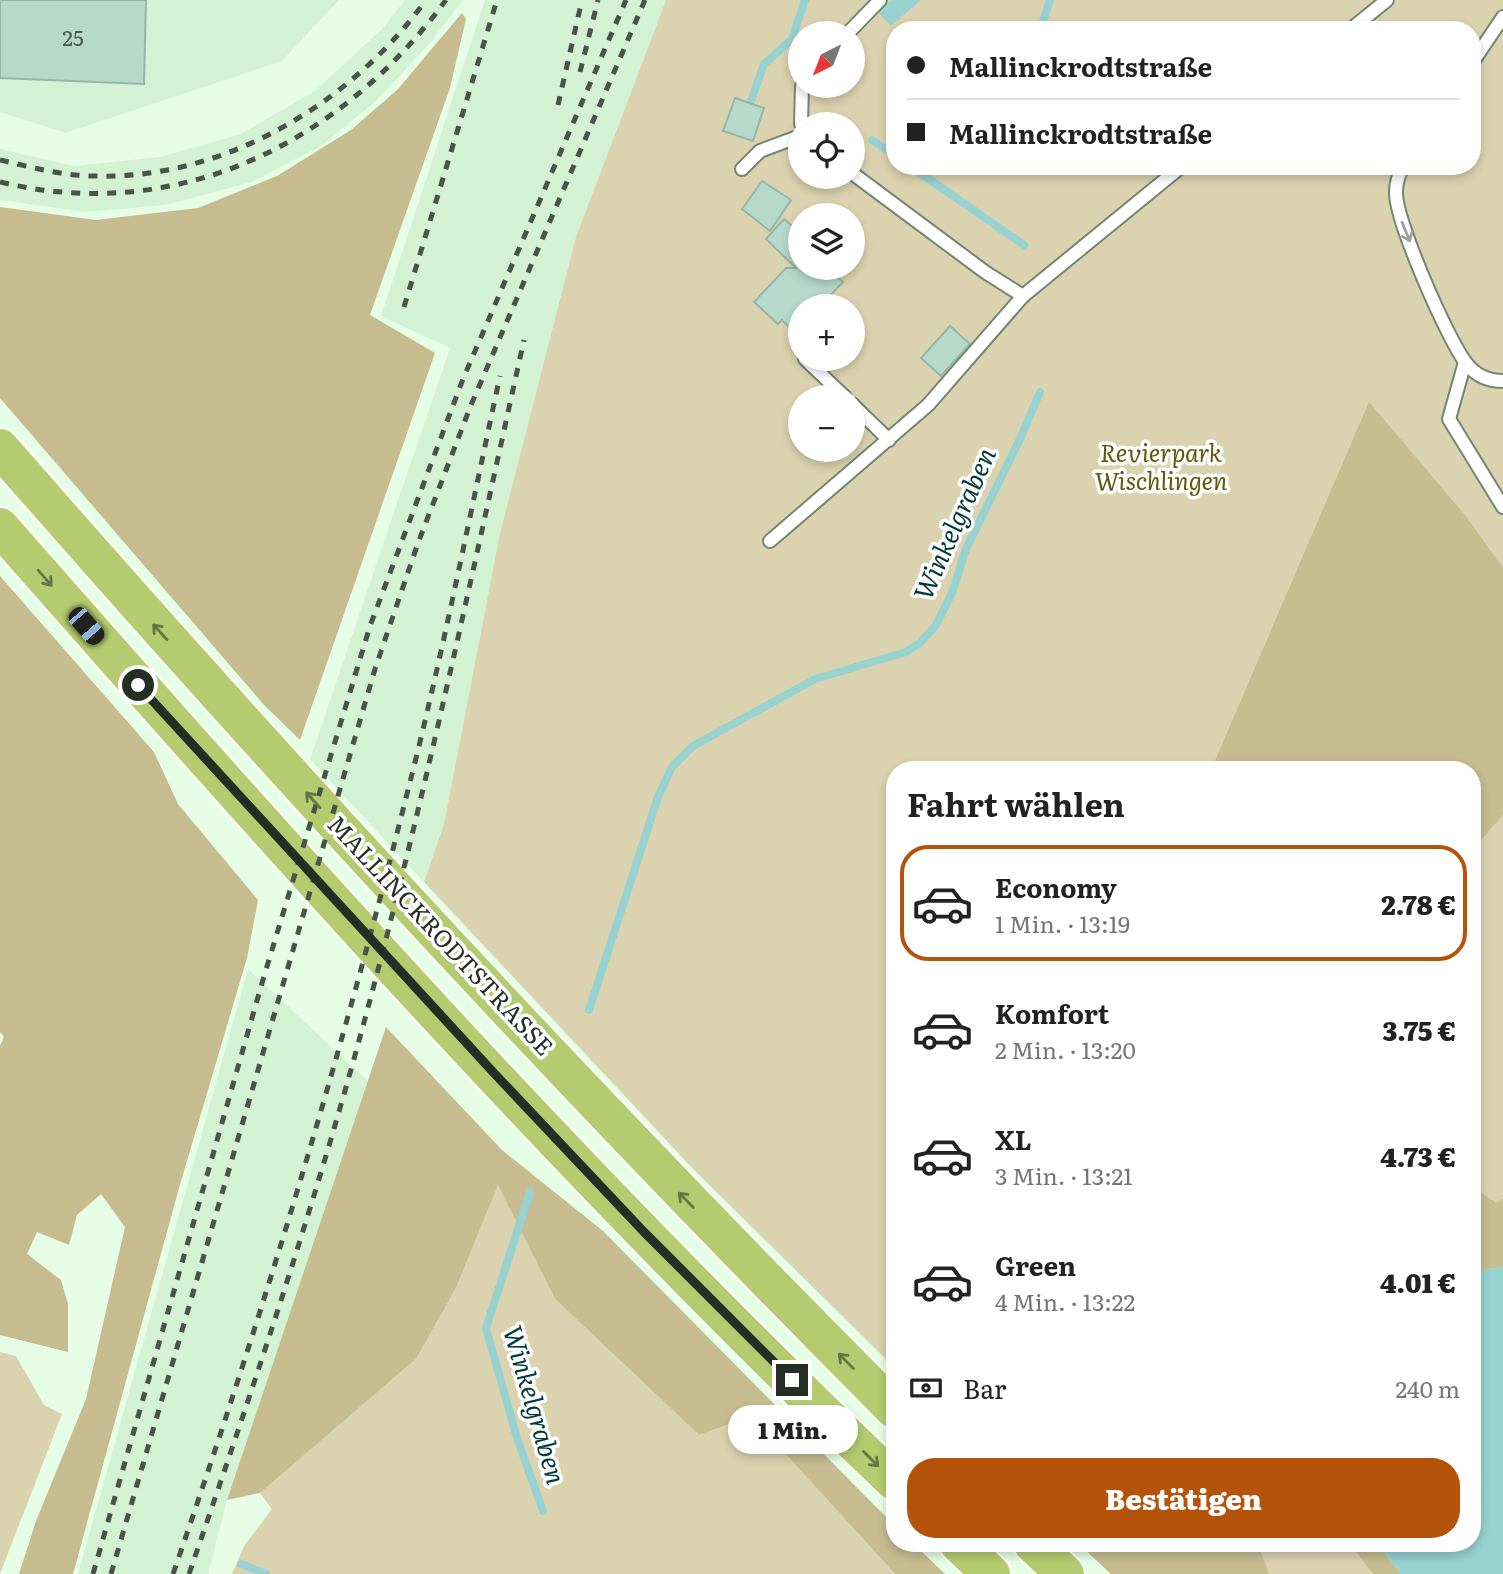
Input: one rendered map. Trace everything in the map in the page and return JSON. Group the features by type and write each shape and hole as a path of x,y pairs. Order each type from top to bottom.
{"highway":[{"name":"MALLINCKRODTSTRASSE","path":"0,448 160,632 346,836 678,1192 886,1401"},
{"path":"0,527 155,704 493,1072 644,1232 886,1473"},
{"path":"968,1552 991,1574"},
{"path":"1042,1552 1065,1574"}],"lane":[{"path":"860,21 880,0"},
{"path":"1361,21 1387,0"},
{"path":"1481,50 1503,17"},
{"path":"743,169 760,152 788,141"},
{"path":"770,541 928,405 1023,296 1171,175"},
{"path":"1401,175 1396,193 1400,215 1465,362 1478,375 1503,382"},
{"path":"865,183 985,272 1023,296"},
{"path":"1465,362 1449,419 1503,507"},
{"path":"818,371 833,385"},
{"path":"865,416 889,439"}],"shaded area":[{"path":"0,0 339,0 282,61 65,133 0,112"},
{"path":"405,0 463,0 431,42 374,103 321,146 252,182 166,205 85,212 0,200 0,149 75,166 160,157 241,134 316,90 383,28"},
{"path":"485,0 666,0 576,237 500,533 444,824 424,882 310,759 450,348 381,316"},
{"path":"462,13 466,19 450,88 370,315 435,353 300,740 264,705 0,398 0,207 96,220 198,208 277,176 351,130 398,89"},
{"path":"1369,402 1465,515 1503,568 1503,815 1481,840 1481,761 1215,761"},
{"path":"0,576 154,752 178,804 258,900 247,958 179,1188 73,1574 19,1574 36,1521 86,1399 125,1227 101,1194 77,1215 69,1245 37,1232 27,1254 61,1280 68,1304 68,1352 0,1335 0,1046 4,1037 0,1032"},
{"path":"248,969 368,1081 227,1500 208,1574 78,1574"},
{"path":"386,1027 502,1150 603,1231 886,1517 886,1552 922,1552 945,1574 895,1574 751,1416 699,1435 555,1299 498,1185 456,1288 416,1359 260,1493 227,1500"},
{"path":"1481,1192 1496,1203 1503,1199 1503,1267 1486,1269 1481,1274"},
{"path":"1088,1552 1261,1552 1269,1574 1111,1574"},
{"path":"1356,1552 1384,1552 1400,1574 1373,1574"}],"green space":[{"name":"Revierpark Wischlingen","path":"666,0 1503,0 1503,1574 1111,1574 1088,1552 1481,1552 1481,761 886,761 886,1359 696,1172 424,882 444,824 500,533 576,237"},
{"path":"498,1184 555,1299 699,1435 751,1416 895,1574 232,1574 244,1546 272,1509 260,1493 416,1359 456,1288"},
{"path":"0,1352 16,1356 44,1405 62,1414 0,1574"}],"water":[{"path":"892,0 921,0 897,21 886,21 878,12"},
{"path":"1503,1267 1503,1574 1400,1574 1384,1552 1481,1552 1481,1274 1486,1269"}],"building":[{"path":"0,0 146,0 144,84 0,78"},
{"path":"735,98 764,108 753,141 723,131"},
{"path":"762,181 791,200 770,231 742,209"},
{"path":"784,219 788,222 788,260 766,239"},
{"path":"786,268 788,280 843,282 832,294 788,294 788,326 782,320 778,324 754,302"},
{"path":"950,326 970,344 941,376 921,358"}],"waterway":[{"path":"750,104 764,64 792,39 805,0"},
{"path":"1043,21 1050,0"},
{"name":"Winkelgraben","path":"872,140 886,150"},
{"name":"Winkelgraben","path":"923,175 1024,245"},
{"name":"Winkelgraben","path":"589,1010 658,797 672,767 693,746 815,679 906,652 920,643 936,625 952,593 966,549 1040,392"},
{"name":"Winkelgraben","path":"530,1192 486,1328 517,1438 543,1511"},
{"path":"241,1564 266,1574"}],"railway":[{"path":"0,160 71,174 143,174 191,165 237,149 281,128 323,102 361,72 396,37 426,0"},
{"path":"0,182 66,192 130,192 192,181 250,161 306,132 357,95 404,51 446,0"},
{"path":"404,307 497,0"},
{"path":"558,105 582,0"},
{"path":"580,72 598,0"},
{"path":"93,1574 262,983 370,626 463,379 626,0"},
{"path":"111,1574 375,669 418,543 471,405 645,0"},
{"path":"189,1574 274,1321 352,1066 422,795 524,340"},
{"path":"173,1574 269,1282 356,989 421,739 500,376"}],"route":[{"path":"138,685 493,1072 644,1232 792,1380"}]}
